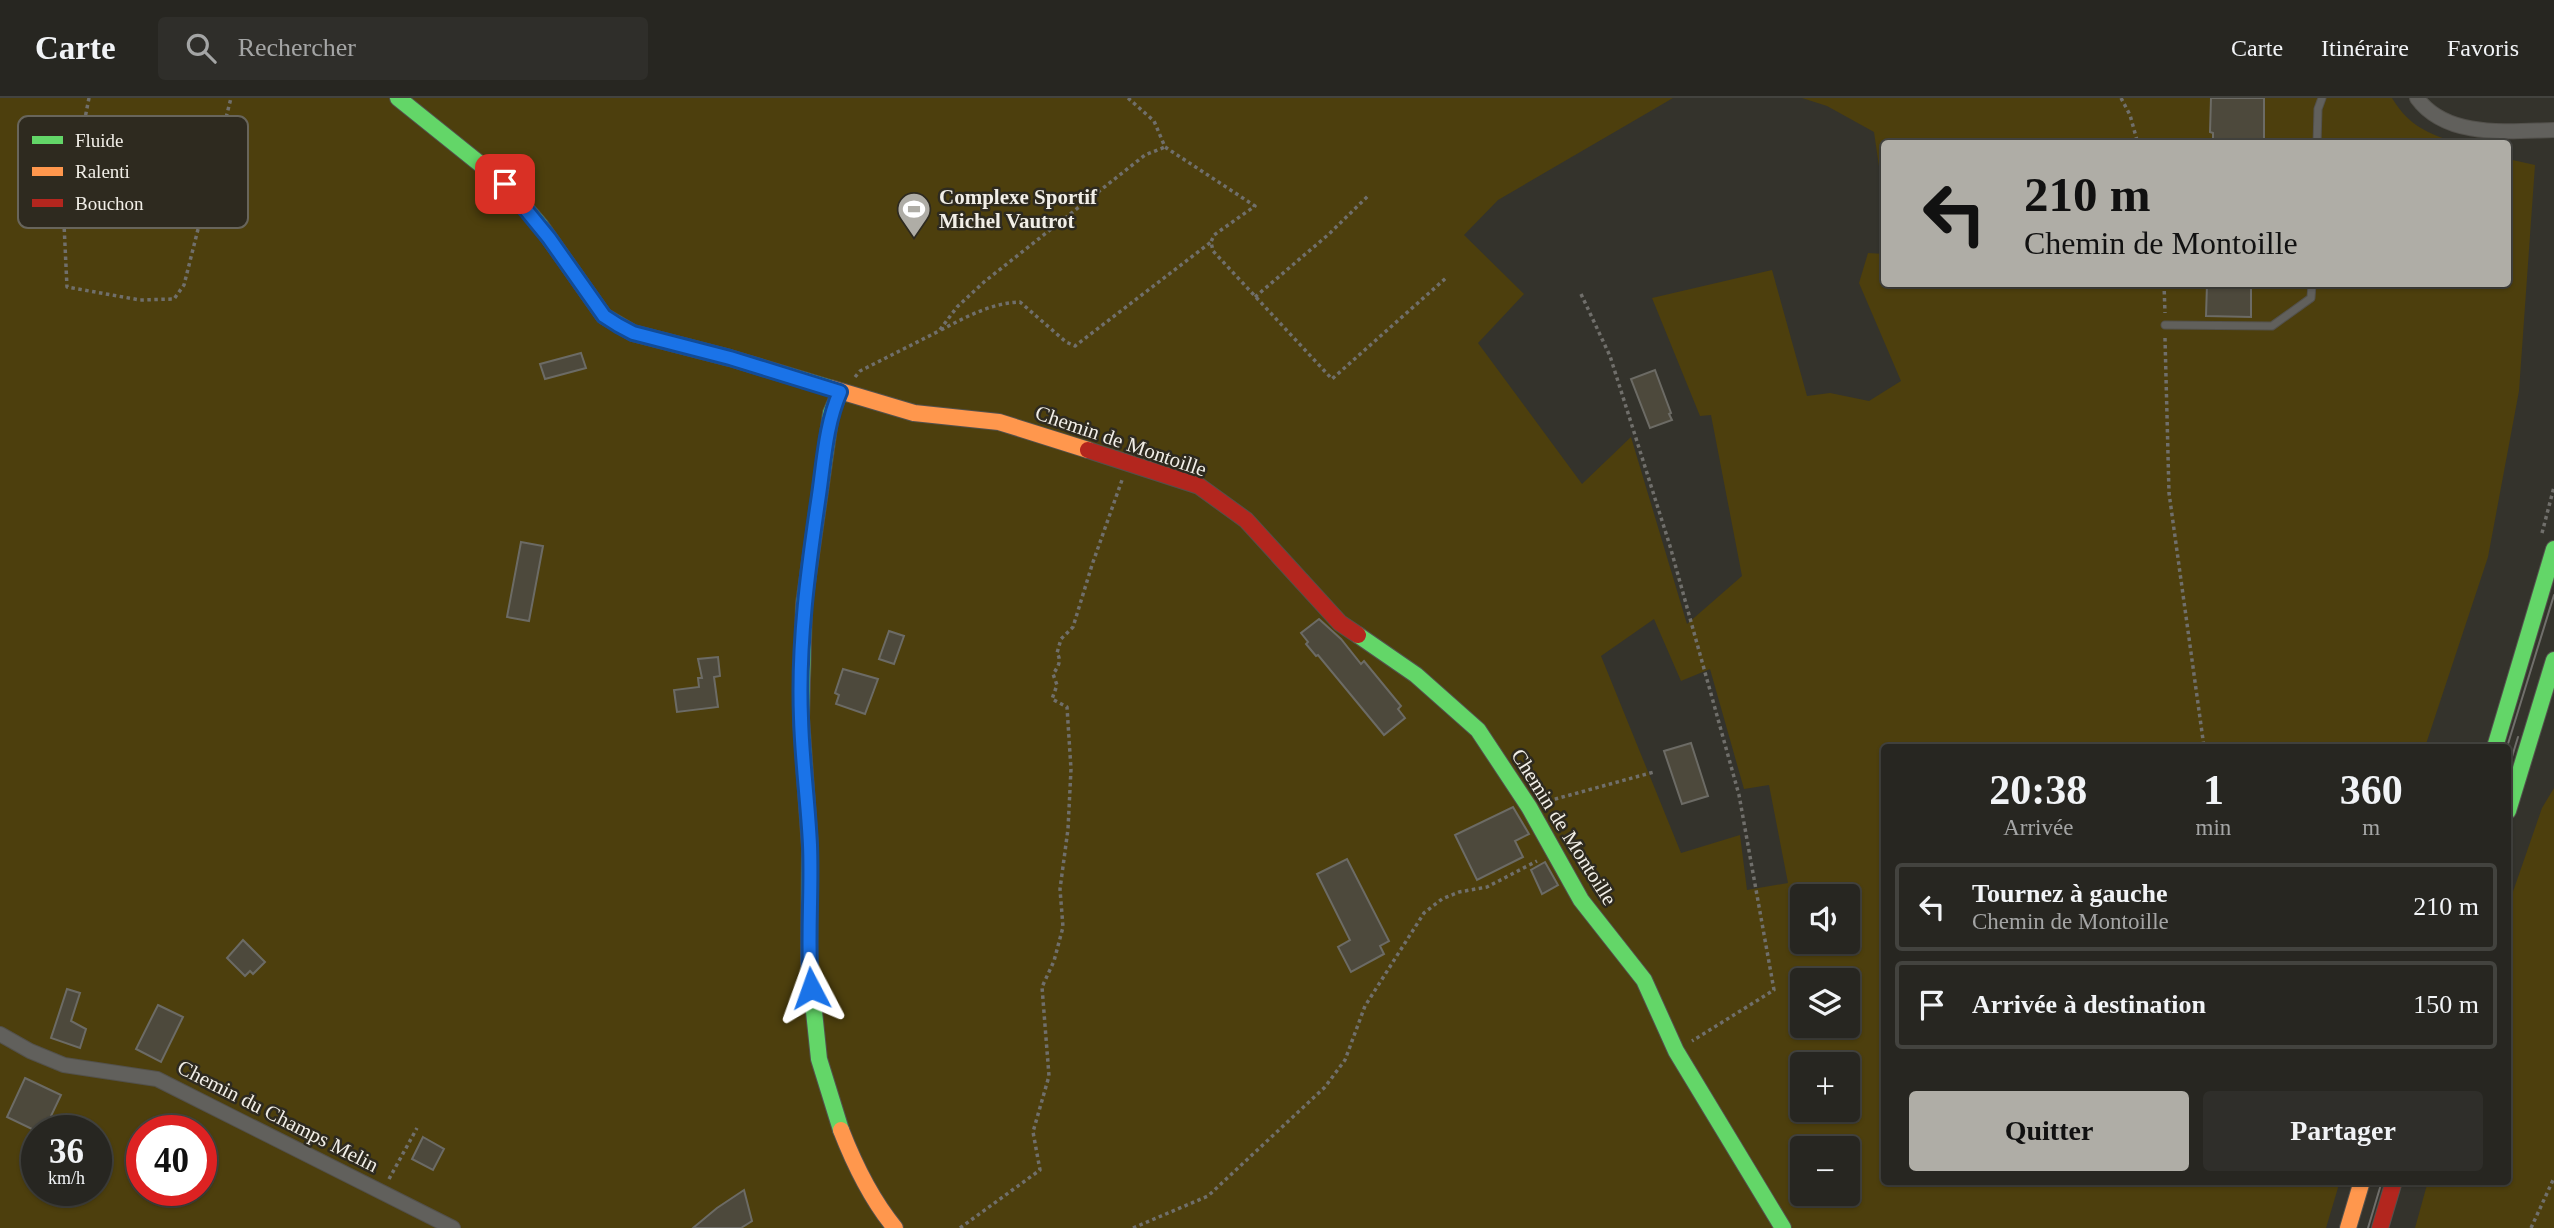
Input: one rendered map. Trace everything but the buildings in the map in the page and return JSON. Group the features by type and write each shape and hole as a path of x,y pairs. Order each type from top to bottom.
{"street":[{"name":"Chemin de Montoille","path":"398,98 505,184 540,225 604,316 633,333 730,358 914,413 999,422 1199,486 1246,520 1340,623 1416,675 1478,730 1529,807 1580,900 1644,980 1676,1051 1783,1228"},
{"path":"2417,98 2440,118 2469,129 2554,130"},
{"path":"840,392 831,413 804,604 801,718 810,848 809,964 818,1059 834,1111 853,1161 879,1209 895,1228"},
{"path":"2496,744 2554,549"},
{"path":"2511,801 2554,660"},
{"name":"Chemin du Champs Melin","path":"0,1034 30,1051 64,1065 157,1079 453,1228"},
{"path":"2348,1228 2361,1185"},
{"path":"2380,1228 2393,1185"}],"lane":[{"path":"2317,140 2318,109 2322,98"},
{"path":"2165,325 2272,327 2311,298 2312,287"}],"path":[{"path":"85,116 89,98"},
{"path":"226,116 231,98"},
{"path":"840,392 860,371 972,313 1006,303 1020,302 1075,346 1211,242 1214,235 1255,206 1165,147 1154,121 1128,98"},
{"path":"2121,98 2130,115 2137,140"},
{"path":"939,331 957,307 984,282 1145,155 1165,147"},
{"path":"1255,298 1329,234 1369,195"},
{"path":"64,228 66,287 140,300 174,299 184,285 198,228"},
{"path":"1211,242 1213,251 1224,264 1332,379 1446,278"},
{"path":"2164,287 2169,493 2204,744"},
{"path":"1581,295 1610,356 1678,572 1739,795 1774,990 1676,1051"},
{"path":"960,1228 1040,1170 1033,1132 1049,1076 1042,987 1054,961 1063,927 1060,889 1068,829 1071,769 1067,707 1052,699 1057,685 1054,674 1059,665 1057,653 1061,639 1073,627 1129,462"},
{"path":"1529,807 1654,772"},
{"path":"1133,1228 1208,1196 1325,1087 1345,1060 1365,1006 1424,913 1442,899 1460,892 1487,887 1554,852"},
{"path":"382,1191 417,1128"},
{"path":"2531,1228 2554,1178"}],"shaded area":[{"path":"0,98 1673,98 1498,200 1464,235 1524,294 1478,343 1582,484 1631,437 1687,624 1742,576 1711,415 1700,416 1652,298 1772,270 1807,396 1830,393 1869,401 1901,381 1859,283 1868,253 1881,254 1881,287 2511,287 2511,160 2535,165 2519,391 2488,557 2426,744 1881,744 1881,1185 2339,1185 2326,1228 0,1228","holes":["1654,619 1681,681 1710,669 1744,789 1769,785 1788,883 1747,890 1740,835 1681,853 1601,656"]},
{"path":"1802,98 2392,98 2412,122 2448,140 1881,140 1881,180 1874,132 1827,106"},
{"path":"2554,788 2554,1228 2415,1228 2427,1185 2511,1185 2511,897 2542,808"}],"tram line":[{"path":"2508,744 2554,595"},
{"path":"2511,760 2518,737"},
{"path":"2368,1228 2381,1185"}],"traffic: fast":[{"path":"398,98 505,184 540,225 604,316 633,333 830,388"},
{"path":"840,392 831,413 804,604 801,718 810,848 809,964 819,1059 841,1130"},
{"path":"2496,744 2554,549"},
{"path":"1358,635 1416,675 1478,730 1529,807 1581,900 1644,980 1676,1051 1783,1228"},
{"path":"2511,801 2554,660"}],"traffic: slow":[{"path":"830,388 914,413 999,422 1088,450"},
{"path":"841,1130 864,1182 895,1228"},
{"path":"2348,1228 2361,1185"}],"traffic: jam":[{"path":"1088,450 1199,486 1246,520 1340,623 1358,635"},
{"path":"2380,1228 2393,1185"}],"place":[{"name":"Complexe Sportif Michel Vautrot","path":"914,239"}],"route":[{"path":"505,184 549,238 604,316 618,325 633,333 730,358 840,392 831,413 817,508 804,604 801,660 801,718 810,848 811,988"}]}
